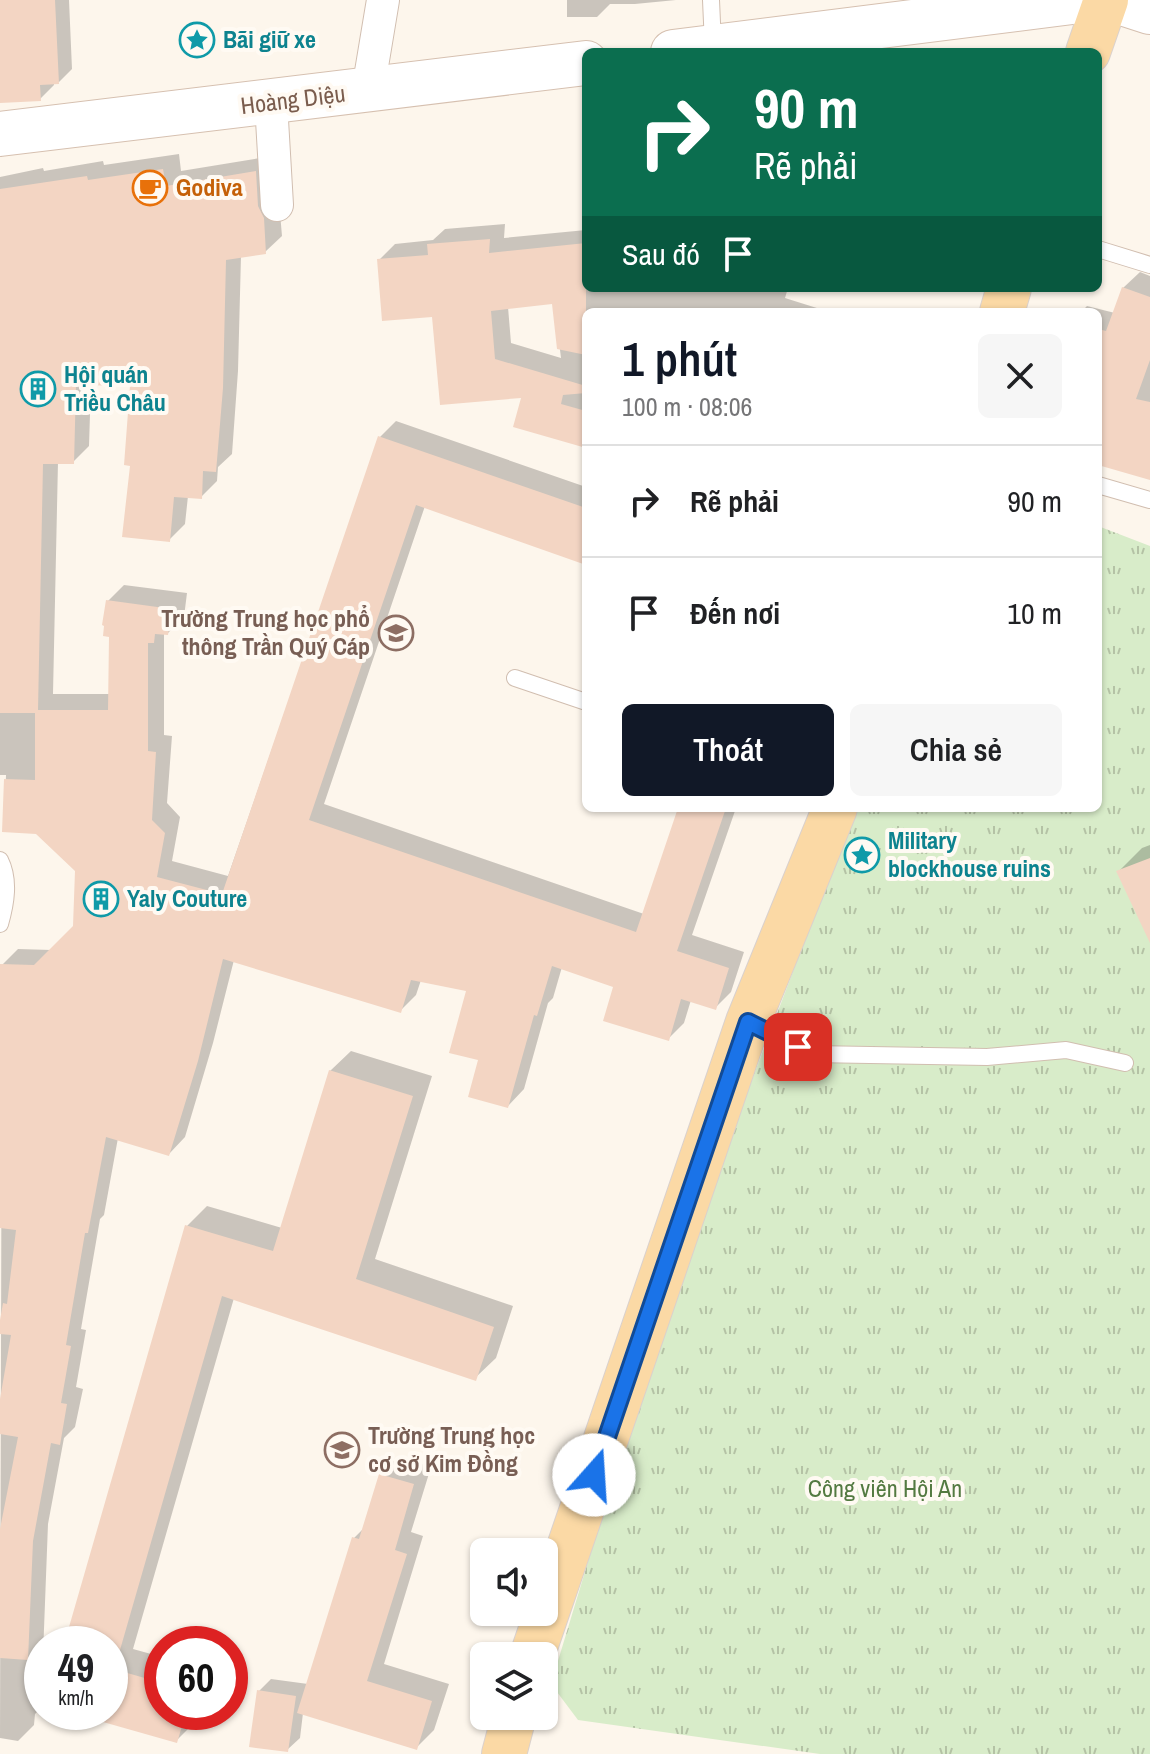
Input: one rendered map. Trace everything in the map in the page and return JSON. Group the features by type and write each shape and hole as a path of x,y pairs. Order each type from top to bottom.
{"main road":[{"path":"1089,48 1106,0"},
{"path":"537,1642 748,1022 833,812"},
{"path":"504,1754 510,1730"}],"street":[{"path":"368,90 383,0"},
{"path":"709,48 1088,0"},
{"path":"1113,0 1150,12"},
{"name":"Hoàng Diệu","path":"0,134 582,63"},
{"path":"271,103 277,205"}],"lane":[{"path":"694,48 711,0"},
{"path":"1102,250 1150,265"},
{"path":"1102,486 1150,500"},
{"path":"515,678 582,701"},
{"path":"0,860 6,873 5,906 0,924"},
{"path":"748,1022 812,1054 987,1057 1066,1050 1125,1063"}],"green space":[{"name":"Công viên Hội An","path":"1102,528 1150,546 1150,1754 820,1754 578,1720 558,1693 558,1661 662,1317 853,812 1102,812"}],"building":[{"path":"0,0 55,0 59,84 40,85 41,101 0,103"},
{"path":"163,169 166,186 256,171 258,206 264,218 266,254 226,260 223,388 216,472 203,471 202,499 174,497 170,542 122,537 130,466 124,465 130,386 76,385 74,464 43,464 38,710 108,710 109,637 103,636 102,625 106,600 172,609 168,635 155,634 154,643 148,643 148,751 156,752 152,820 165,833 157,877 222,894 378,436 582,507 582,564 416,505 309,820 636,932 677,812 725,812 677,951 729,968 716,1010 681,999 669,1041 603,1021 613,987 552,966 537,1016 534,1015 508,1108 468,1097 478,1060 449,1053 466,991 411,980 401,1013 223,959 198,1061 169,1156 106,1137 88,1233 85,1233 66,1345 71,1346 61,1403 67,1404 60,1445 51,1443 33,1541 29,1626 24,1626 24,1660 0,1658 0,1529 18,1437 0,1434 0,1399 11,1335 0,1334 0,1320 3,1303 7,1304 16,1230 0,1228 0,964 34,965 73,926 75,871 36,834 2,832 4,779 35,780 35,713 0,713 0,189 87,176 88,180"},
{"path":"490,239 489,253 582,243 582,292 586,292 586,308 582,308 582,354 557,349 552,304 491,311 495,359 582,385 582,393 563,395 561,404 582,410 582,447 513,427 521,398 440,405 432,317 382,321 377,259 428,255 427,244"},
{"path":"1122,287 1150,297 1150,360 1136,399 1150,402 1150,480 1102,466 1102,330 1106,331"},
{"path":"1150,858 1150,943 1116,871"},
{"path":"329,1070 413,1096 356,1279 494,1327 476,1381 222,1296 127,1626 69,1626 185,1225 273,1251"},
{"path":"379,1474 414,1484 395,1550 407,1554 367,1681 432,1701 417,1750 297,1713 352,1537 359,1539"},
{"path":"128,1673 144,1678 144,1730 181,1730 177,1743 128,1729"},
{"path":"257,1690 296,1696 288,1752 249,1747"}],"place":[{"name":"Bãi giữ xe","path":"197,40"},
{"name":"Godiva","path":"150,188"},
{"name":"Hội quán Triều Châu","path":"38,389"},
{"name":"Trường Trung học phổ thông Trần Quý Cáp","path":"396,633"},
{"name":"Military blockhouse ruins","path":"862,855"},
{"name":"Yaly Couture","path":"101,899"},
{"name":"Trường Trung học cơ sở Kim Đồng","path":"342,1450"}],"route":[{"path":"594,1475 748,1022 798,1047"}]}
